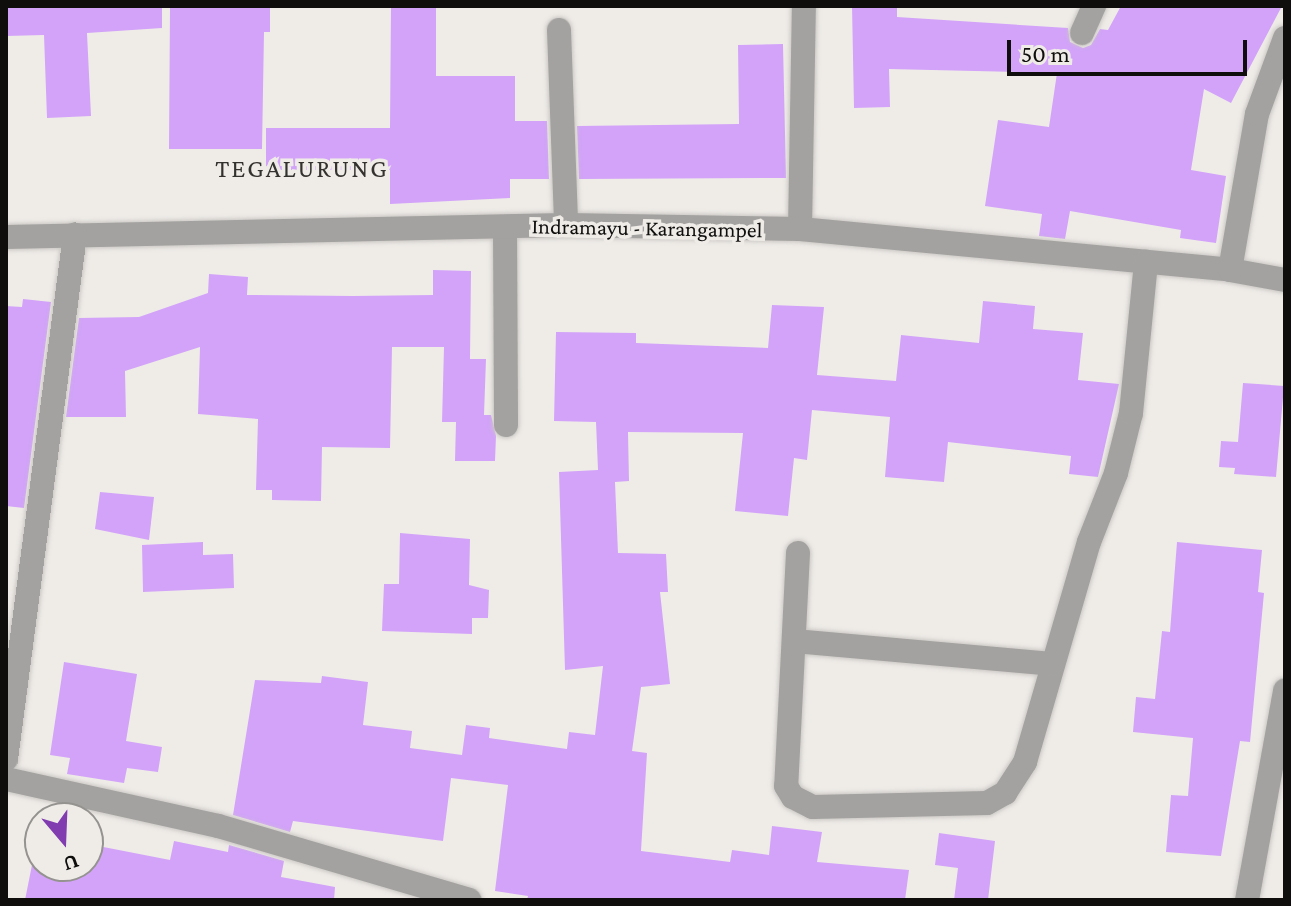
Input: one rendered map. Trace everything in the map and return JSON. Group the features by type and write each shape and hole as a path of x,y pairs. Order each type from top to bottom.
{"street":[{"path":"800,229 804,6"},
{"path":"1082,33 1094,6"},
{"path":"559,30 566,225"},
{"path":"1230,270 1257,114 1285,38"},
{"name":"Indramayu - Karangampel","path":"6,237 566,225 800,229 1230,270 1285,280"},
{"path":"505,227 506,425"},
{"path":"6,759 75,235"},
{"path":"798,553 786,786 793,797 813,807 987,803 1005,793 1025,762 1051,664 1116,473 1131,413 1146,262"},
{"path":"795,641 1051,664"},
{"path":"1247,900 1285,690"},
{"path":"6,779 218,826 469,900"}],"building":[{"path":"6,6 162,6 162,28 87,33 91,116 47,118 44,35 6,36"},
{"path":"170,6 270,6 270,32 264,32 262,149 169,149"},
{"path":"391,6 436,6 436,76 515,76 515,121 547,121 549,179 510,179 510,198 390,204 390,170 266,170 266,128 390,128"},
{"path":"852,6 897,6 897,17 1068,28 1070,42 1083,48 1091,45 1100,29 1108,30 1121,6 1282,6 1231,103 1204,89 1191,170 1226,176 1216,243 1180,238 1181,230 1070,211 1065,239 1039,236 1042,214 985,206 998,120 1049,127 1057,73 889,69 890,107 854,108"},
{"path":"783,44 786,178 579,179 577,126 739,124 738,45"},
{"path":"433,270 471,271 470,359 486,359 484,415 491,415 496,436 495,461 455,461 456,422 442,422 444,347 392,347 390,448 322,447 321,501 272,500 272,490 256,490 258,419 198,414 200,347 125,371 126,417 66,417 79,318 139,317 208,293 209,274 248,277 247,295 433,295"},
{"path":"23,299 51,302 24,508 6,506 6,306 22,307"},
{"path":"983,301 1035,306 1033,329 1083,333 1078,380 1119,384 1098,477 1069,474 1071,456 948,442 944,482 885,477 890,417 812,410 807,460 794,458 788,516 735,511 743,433 628,432 629,481 615,482 618,553 666,554 668,592 660,592 670,684 641,687 632,751 647,753 641,851 730,862 732,850 769,855 772,826 822,832 817,862 909,870 905,900 527,900 528,896 495,891 508,785 451,778 443,841 293,821 290,832 233,815 255,680 321,683 322,676 368,682 363,725 412,731 410,748 462,755 466,725 490,728 489,738 567,749 569,732 595,735 603,666 565,670 559,472 598,470 596,422 554,421 556,332 636,333 636,343 768,348 772,305 824,307 817,375 896,381 901,335 979,343"},
{"path":"1243,383 1284,386 1276,477 1234,474 1235,468 1219,467 1221,441 1238,442"},
{"path":"100,492 154,497 149,540 95,529"},
{"path":"400,533 470,539 469,585 489,590 488,618 472,618 472,634 382,631 384,584 399,584"},
{"path":"203,542 203,555 233,554 234,588 143,592 142,545"},
{"path":"1177,542 1262,550 1258,592 1264,593 1250,742 1240,741 1221,856 1166,852 1171,795 1188,796 1193,738 1133,732 1136,697 1155,699 1162,631 1170,632"},
{"path":"64,662 137,674 126,741 162,747 158,772 127,768 124,783 67,774 70,758 50,755"},
{"path":"939,833 995,841 988,900 954,900 958,868 935,865"},
{"path":"174,841 228,852 229,845 284,861 281,877 335,887 334,900 25,900 29,882 104,882 104,847 170,860"}],"district":[{"name":"TEGALURUNG","path":"302,169"}]}
